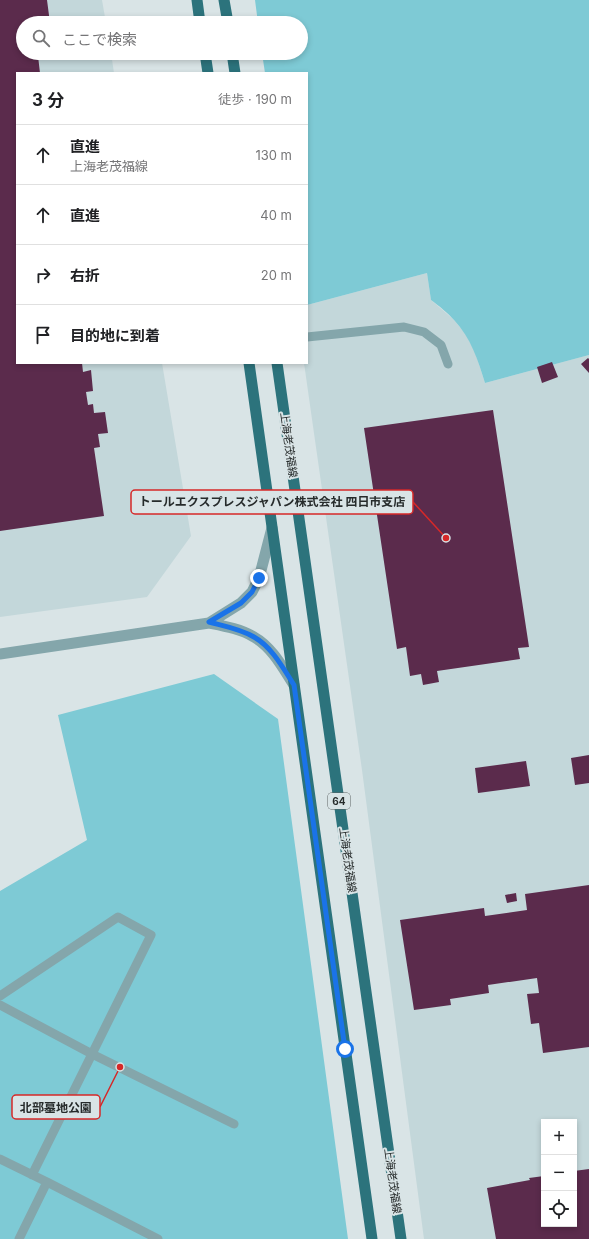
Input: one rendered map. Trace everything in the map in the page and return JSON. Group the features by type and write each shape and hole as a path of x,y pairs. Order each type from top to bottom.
{"main road":[{"path":"197,0 199,16"},
{"path":"224,0 227,16"},
{"path":"206,60 208,72"},
{"path":"233,60 235,72"},
{"path":"249,364 372,1239"},
{"name":"上海老茂福線","path":"278,364 402,1239"}],"street":[{"path":"0,654 209,622 241,603 252,592 259,578 272,528"},
{"path":"209,622 254,636 265,645 280,662 294,685"}],"lane":[{"path":"308,337 404,327 424,332 442,345 448,364"},
{"path":"0,996 118,916 151,935 32,1175"},
{"path":"0,1005 92,1054 234,1124"},
{"path":"0,1159 158,1238"},
{"path":"19,1239 47,1182"}],"shaded area":[{"path":"0,0 102,0 105,16 16,16 16,60 112,60 114,72 16,72 16,364 162,364 191,536 147,597 0,617"},
{"path":"255,0 589,0 589,355 485,383 477,358 465,334 452,317 431,300 427,273 308,305 308,72 265,72 263,60 308,60 308,16 257,16"},
{"path":"427,273 431,300 453,319 465,333 475,352 485,383 589,355 589,1239 424,1239 362,770 304,364 308,364 308,305"},
{"path":"214,674 278,719 348,1239 0,1239 0,891 87,840 58,715"}],"building":[{"path":"0,0 47,0 49,16 16,16 16,60 38,60 40,72 16,72 16,364 82,364 83,372 91,370 93,391 86,392 88,405 93,404 94,413 105,412 108,433 98,434 100,447 94,448 104,516 0,531"},
{"path":"588,358 589,359 589,373 581,364"},
{"path":"552,362 558,377 542,383 537,367"},
{"path":"493,410 529,647 518,648 520,659 437,671 439,682 423,685 421,674 410,676 406,647 397,649 364,428"},
{"path":"589,755 589,783 575,785 571,758"},
{"path":"526,761 530,786 478,793 475,768"},
{"path":"589,885 589,1047 543,1053 539,1023 531,1024 527,994 539,993 537,978 488,985 489,993 450,999 451,1005 414,1010 400,920 484,908 485,916 527,910 525,894"},
{"path":"516,893 517,901 507,903 505,895"},
{"path":"589,1169 589,1239 496,1239 487,1188 530,1180 529,1178 541,1176 541,1227 577,1227 577,1171"}],"place":[{"name":"トールエクスプレスジャパン株式会社 四日市支店","path":"446,538"},
{"name":"北部墓地公園","path":"120,1067"}],"route":[{"path":"259,578 252,592 241,603 225,614 209,622 254,636 265,645 280,662 294,685 345,1049"}]}
